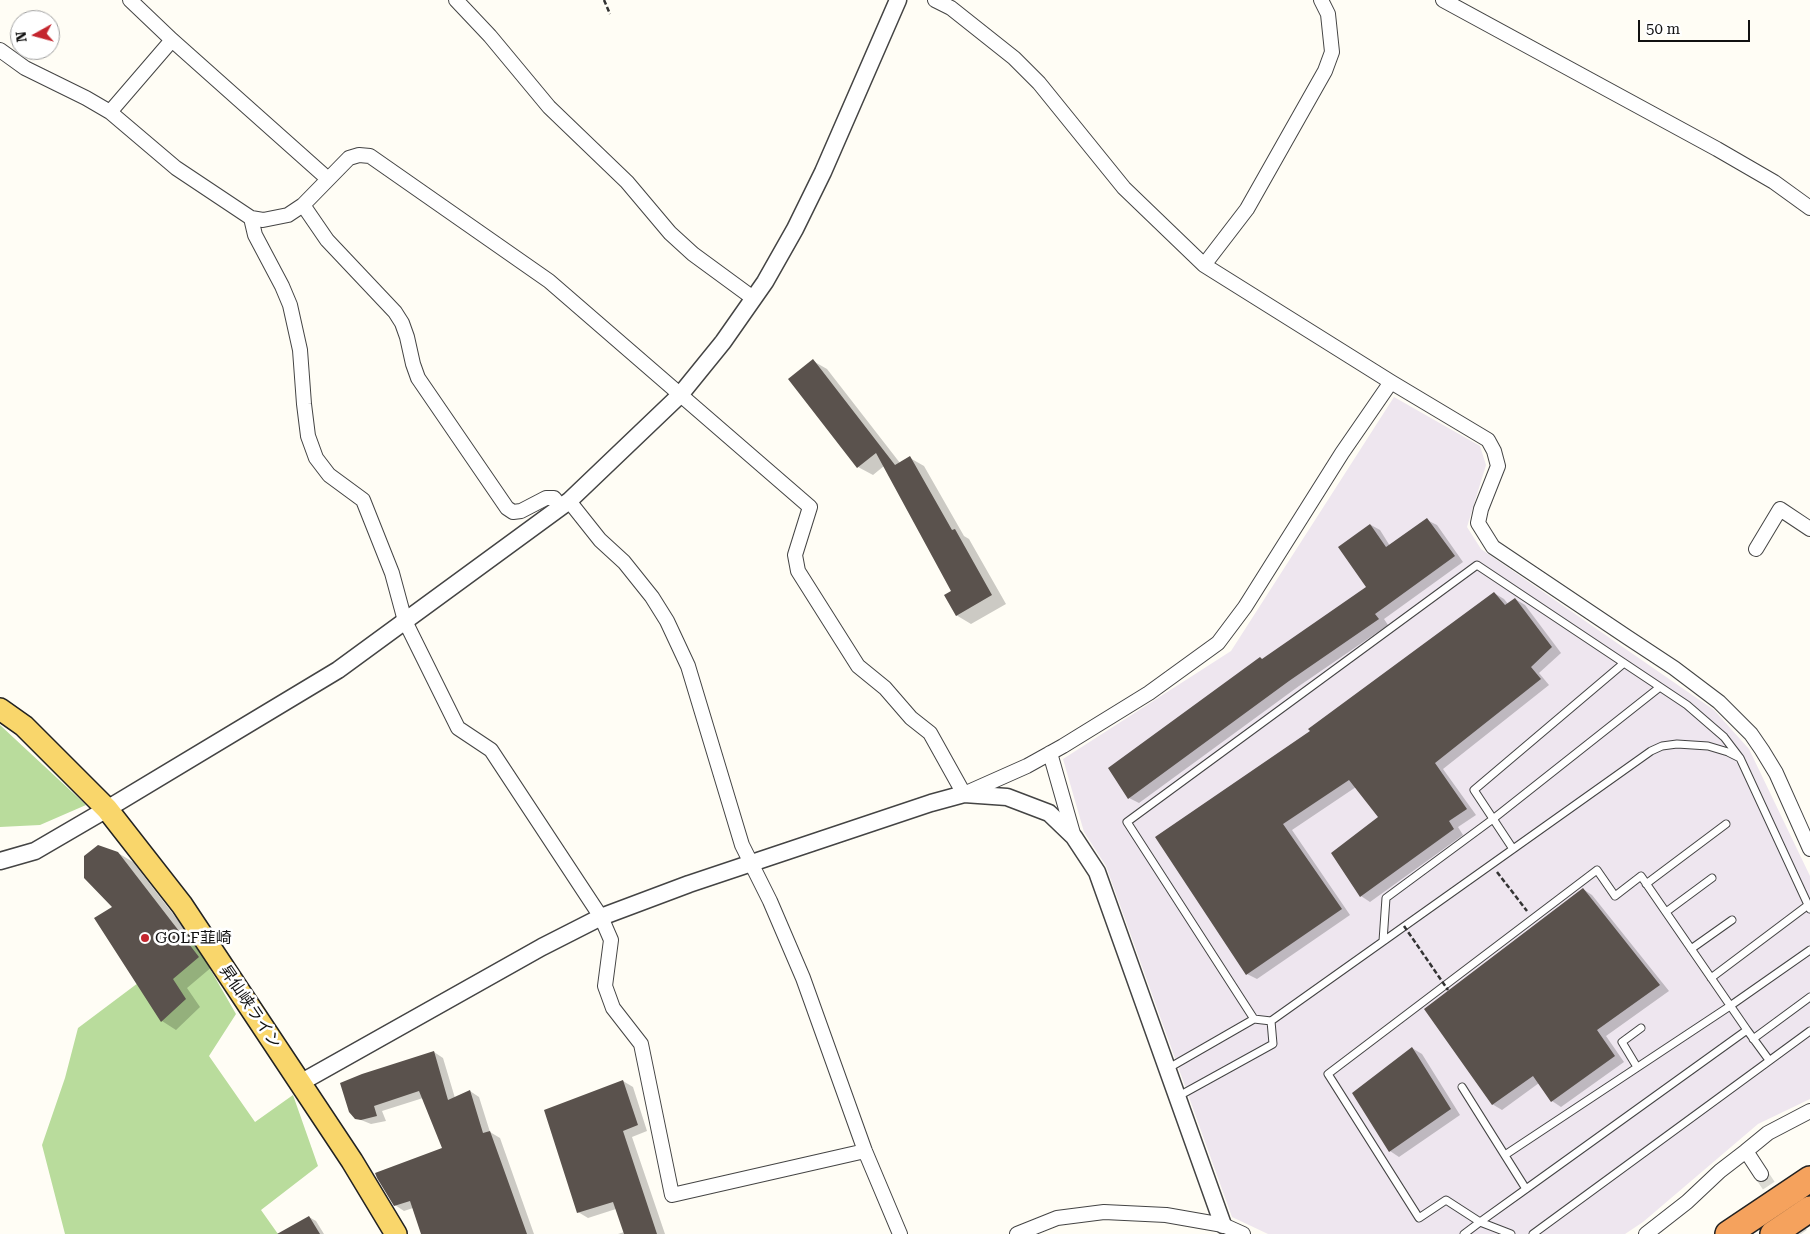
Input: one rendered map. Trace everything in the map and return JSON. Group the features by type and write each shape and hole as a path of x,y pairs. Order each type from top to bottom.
{"highway":[{"path":"1728,1234 1810,1179"},
{"path":"1773,1234 1810,1209"}],"main road":[{"name":"昇仙峡ライン","path":"0,709 24,726 107,809 182,905 352,1161 396,1234"}],"street":[{"path":"130,0 172,40 328,179"},
{"path":"456,0 490,36 549,107 627,182 670,233 693,254 753,298"},
{"path":"0,861 35,851 338,670 565,504 680,394 723,342 753,298 795,229 823,172 898,0"},
{"path":"935,0 951,8 1014,58 1039,84 1124,188 1204,264 1391,382 1488,440 1494,451 1498,466 1480,510 1478,523 1493,547 1674,668 1719,702 1751,734 1762,750 1776,773 1810,849"},
{"path":"1204,264 1247,209 1325,71 1332,52 1328,14 1321,0"},
{"path":"1443,0 1717,149 1774,182 1810,208"},
{"path":"110,112 172,40"},
{"path":"0,50 25,68 110,112 176,168 251,218 263,220 288,215 303,205 350,158 360,155 370,156 549,281 810,507 795,555 798,571 858,666 885,688 910,718 930,733 964,794"},
{"path":"303,205 327,240 395,312 402,323 407,337 418,378 507,508 513,512 521,511 546,498 554,498 565,504 624,562 652,597 667,621 688,666 742,845 770,901 803,978 865,1151 900,1234"},
{"path":"251,218 255,235 290,305 300,350 308,436 316,458 329,475 363,500 392,573 405,621 458,728 491,750 601,917 612,940 605,986 614,1008 641,1044 672,1195 865,1151"},
{"path":"300,1083 542,947 601,917 689,884 931,803 964,794 1027,766 1150,693 1218,643 1245,607 1342,454 1391,382"},
{"path":"1756,549 1780,509 1810,529"},
{"path":"1050,753 1074,837"},
{"path":"964,794 1007,797 1049,812 1074,837 1097,872 1223,1225"},
{"path":"1646,1234 1768,1133 1810,1111"},
{"path":"1746,1151 1761,1174"},
{"path":"1016,1234 1057,1218 1104,1212 1166,1215 1223,1225 1243,1234"}],"lane":[{"path":"1254,1019 1127,822 1477,565 1687,705 1724,737 1740,758 1809,907 1711,978"},
{"path":"1513,849 1474,790 1624,663"},
{"path":"1383,942 1386,898 1493,819 1660,687"},
{"path":"1167,1068 1254,1019 1271,1021 1651,751 1678,744 1708,746 1740,758"},
{"path":"1646,884 1726,824"},
{"path":"1511,1234 1480,1222 1446,1200 1419,1218 1328,1074 1596,870 1615,896 1641,876 1746,1030 1769,1060"},
{"path":"1666,912 1712,878"},
{"path":"1691,949 1732,920"},
{"path":"1505,1155 1730,1006 1810,950"},
{"path":"1753,1039 1810,997"},
{"path":"1177,1097 1273,1044 1271,1021"},
{"path":"1637,1067 1622,1042 1641,1028"},
{"path":"1464,1234 1746,1030"},
{"path":"1534,1234 1810,1030"},
{"path":"1462,1087 1526,1189"}],"path":[{"path":"604,0 610,14"},
{"path":"1492,864 1532,919"},
{"path":"1404,926 1448,990"}],"shaded area":[{"path":"1394,397 1480,446 1486,465 1467,527 1481,549 1714,710 1749,749 1810,876 1810,1099 1758,1124 1643,1222 1625,1234 1268,1234 1232,1217 1106,866 1084,832 1063,759 1231,651"}],"green space":[{"path":"0,725 86,805 40,825 0,827"},
{"path":"194,941 236,1014 209,1056 255,1122 293,1095 318,1166 261,1210 278,1234 65,1234 42,1145 65,1078 78,1028"}],"building":[{"path":"813,359 895,465 910,456 952,530 955,529 992,595 956,616 944,595 951,591 876,453 857,468 788,379"},
{"path":"1427,518 1455,556 1375,614 1379,619 1289,681 1128,799 1108,768 1260,657 1262,659 1366,587 1338,547 1370,524 1386,547"},
{"path":"1494,592 1505,605 1515,598 1552,647 1531,667 1541,679 1435,763 1467,809 1449,821 1454,829 1360,897 1331,853 1378,817 1349,780 1283,824 1342,909 1246,975 1155,837 1310,731 1308,729"},
{"name":"GOLF韮崎","path":"98,845 118,852 199,957 173,979 186,999 161,1022 94,918 112,907 84,878 84,856"},
{"path":"1583,888 1660,985 1597,1030 1615,1056 1551,1102 1533,1076 1492,1105 1424,1009"},
{"path":"1412,1047 1451,1109 1389,1152 1352,1093"},
{"path":"434,1051 448,1100 470,1090 483,1133 490,1131 527,1234 421,1234 410,1201 394,1206 377,1178 375,1173 442,1148 419,1091 374,1106 377,1116 361,1120 355,1119 349,1112 340,1083"},
{"path":"623,1080 638,1125 623,1131 657,1234 624,1234 613,1202 577,1213 544,1110"},
{"path":"309,1216 320,1234 277,1234"}],"tunnel":[{"path":"1761,1174 1801,1234"}],"place":[{"name":"GOLF韮崎","path":"145,938"}]}
